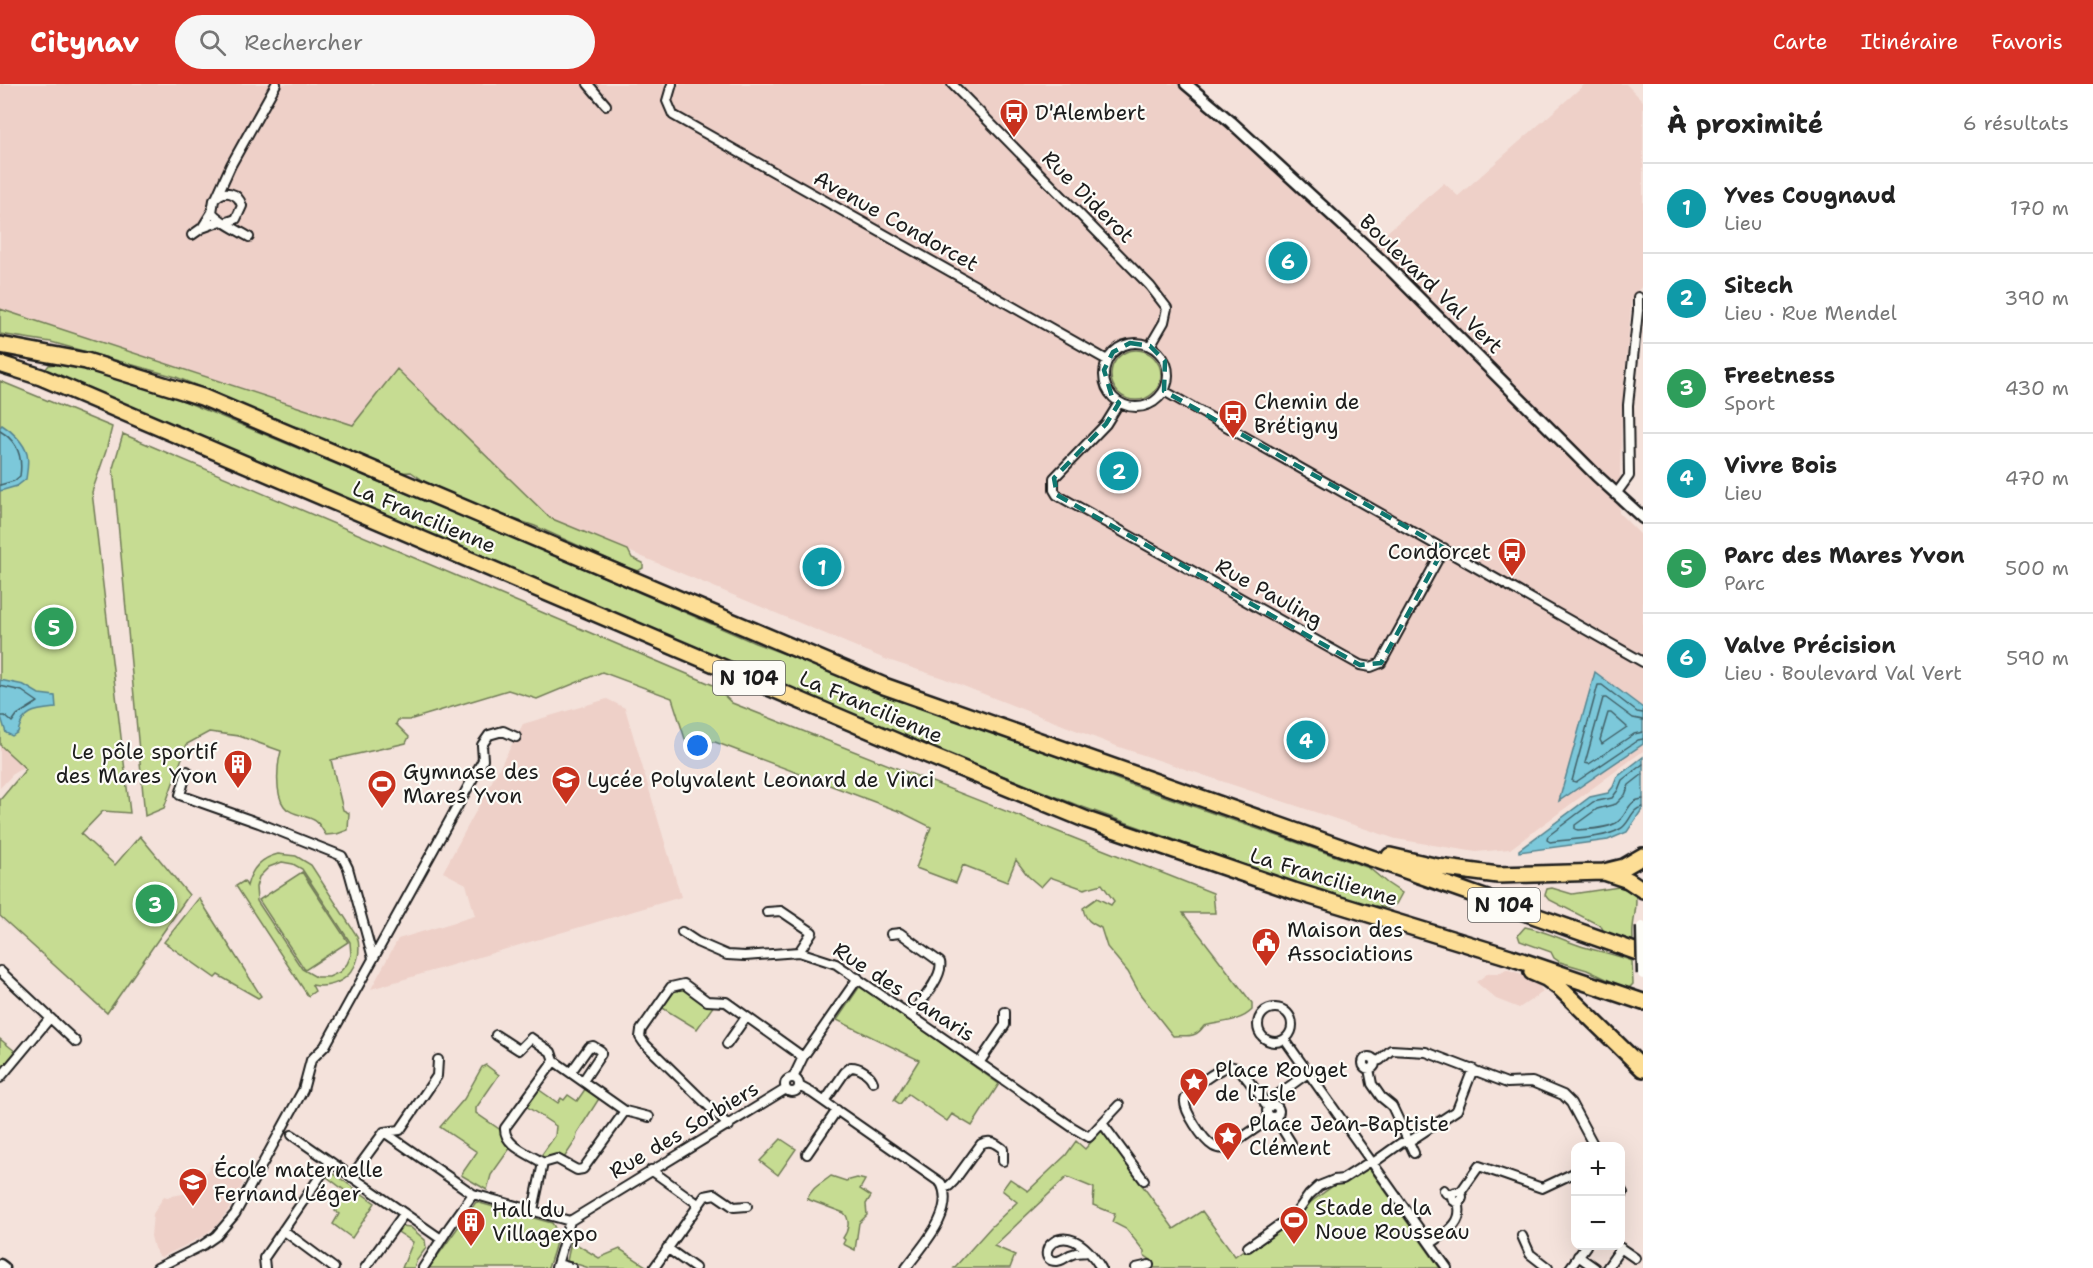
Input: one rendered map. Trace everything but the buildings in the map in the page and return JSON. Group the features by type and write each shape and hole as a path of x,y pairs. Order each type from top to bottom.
{"highway":[{"name":"La Francilienne","path":"0,345 86,361 202,397 884,686 1643,954"},
{"name":"La Francilienne","path":"0,364 52,381 928,755 1077,816 1294,891 1510,957 1643,1002"},
{"path":"1364,856 1381,853 1438,867 1498,875 1604,872 1624,867 1643,856"},
{"path":"1604,872 1628,880 1643,890"},
{"path":"1510,957 1523,968 1546,978 1561,989 1640,1063"}],"street":[{"path":"202,228 212,212 212,205 231,165 276,84"},
{"path":"588,84 606,105"},
{"name":"Avenue Condorcet","path":"672,84 667,101 673,115 729,149 1107,360"},
{"name":"Rue Diderot","path":"952,84 1150,286 1167,308 1164,322 1150,346"},
{"name":"Boulevard Val Vert","path":"1186,84 1231,122 1383,262 1616,494 1643,518"},
{"path":"229,171 230,193"},
{"path":"212,212 249,237 240,216 241,202 226,192 217,196"},
{"path":"192,235 202,228 232,222 240,216"},
{"path":"1616,494 1629,476 1628,405 1638,297"},
{"path":"1140,343 1150,346 1165,360 1168,371 1164,391 1157,399 1139,407 1119,403 1106,388 1104,370 1107,360 1121,346 1140,343"},
{"path":"1164,391 1643,662"},
{"name":"Rue Pauling","path":"1119,403 1106,424 1054,478 1054,490 1058,495 1360,664 1371,667 1381,663 1444,548"},
{"path":"157,1268 216,1236 235,1214 303,1090 311,1060 326,1046 483,759 482,745 489,735 503,731 516,737"},
{"path":"187,771 180,795 342,856 348,867 374,958"},
{"path":"767,912 781,911 812,932 800,952"},
{"path":"1643,921 1643,974"},
{"name":"Rue des Canaris","path":"682,932 697,942 727,955 745,957 800,952 826,959 858,978 1072,1128 1089,1137 1102,1123"},
{"path":"891,934 900,933 940,962 942,966 940,974 911,1015"},
{"path":"0,971 76,1042"},
{"name":"Rue des Sorbiers","path":"786,1089 786,1081 793,1078 803,1057 858,978"},
{"path":"729,1126 640,1037 641,1030 670,987 684,984 707,1000 726,1002 803,1057"},
{"path":"1277,1008 1290,1017 1292,1030 1285,1040 1272,1043 1262,1036 1258,1022 1266,1010 1277,1008"},
{"path":"980,1063 1005,1025 1005,1012"},
{"path":"727,1044 746,1017"},
{"path":"0,1078 50,1018"},
{"path":"496,1035 519,1050 531,1038 551,1052 554,1060 625,1111 649,1117"},
{"path":"1285,1040 1447,1268"},
{"path":"571,1072 589,1047 593,1046 601,1051 583,1081"},
{"path":"1414,1153 1392,1106 1381,1097 1372,1084 1369,1069 1363,1065 1366,1058 1380,1060 1391,1050 1426,1052 1507,1083 1532,1082 1563,1095 1571,1103 1592,1142"},
{"path":"351,1177 384,1132 400,1130 437,1076 438,1060"},
{"path":"554,1060 505,1128 505,1136 509,1142 543,1163 557,1159 577,1170 583,1169 625,1111"},
{"path":"1291,1143 1270,1111 1241,1071 1233,1066 1225,1067 1192,1090 1186,1098 1185,1108 1203,1135 1213,1146 1227,1148 1265,1122 1270,1111 1308,1073"},
{"path":"825,1101 851,1067 859,1068 873,1082"},
{"path":"1248,1248 1296,1213 1319,1186 1343,1179 1368,1163 1373,1163 1401,1143 1409,1141 1457,1110 1473,1069"},
{"path":"793,1078 797,1080 798,1086 825,1101 935,1177 944,1188 944,1206 939,1220 906,1268"},
{"name":"Rue des Sorbiers","path":"786,1089 790,1092 798,1086"},
{"name":"Rue des Sorbiers","path":"570,1221 651,1170 729,1126 786,1089"},
{"path":"1119,1106 1102,1123 1144,1180"},
{"path":"807,1154 837,1110"},
{"path":"384,1132 473,1194 570,1221 557,1266 572,1268"},
{"path":"292,1135 441,1239"},
{"path":"944,1188 954,1181 981,1143 990,1141 1003,1149 1003,1161"},
{"path":"265,1268 264,1258 330,1162"},
{"path":"533,1209 543,1163"},
{"path":"1430,1244 1456,1224 1461,1211 1458,1202 1452,1199 1479,1166 1542,1188 1571,1174"},
{"path":"651,1170 698,1204"},
{"path":"1444,1190 1446,1193 1456,1193"},
{"path":"423,1268 473,1194"},
{"path":"654,1268 705,1196 710,1194 720,1197 734,1207 747,1206"},
{"path":"366,1268 404,1214"},
{"path":"283,1230 334,1268"},
{"path":"1522,1236 1530,1254 1548,1268"},
{"path":"1087,1252 1074,1253 1058,1262 1052,1261 1047,1256 1046,1249 1049,1244 1068,1238 1080,1243 1101,1268"},
{"path":"667,1248 695,1268"},
{"path":"1570,1268 1582,1250"},
{"path":"1607,1268 1617,1250"},
{"path":"1623,1250 1635,1258"},
{"path":"1578,1256 1595,1268"},
{"path":"0,1264 4,1268"},
{"path":"1136,1268 1149,1265"}],"highlighted area":[{"path":"1130,343 1150,346 1165,361 1164,391 1444,548 1381,663 1360,665 1057,495 1054,478 1106,424 1119,403 1112,397 1104,370 1113,352"}],"shaded area":[{"path":"0,84 1178,84 1206,104 1365,251 1444,183 1458,196 1585,84 1626,84 1643,101 1643,285 1632,297 1622,405 1619,513 1643,537 1643,751 1510,849 1476,852 1396,839 1119,747 943,678 885,659 550,518 397,369 353,425 0,309"},
{"name":"Lycée Polyvalent Leonard de Vinci","path":"607,699 625,708 681,897 371,989 398,939 475,916 466,884 443,872 523,724"},
{"path":"0,738 29,764 14,773 0,788"},
{"path":"1506,969 1535,978 1543,992 1519,1008 1496,999 1476,982 1487,974 1500,973"},
{"name":"École maternelle Fernand Léger","path":"213,1162 243,1183 234,1202 218,1224 204,1236 162,1257 159,1256 151,1236 153,1214 164,1196 193,1192"}],"green space":[{"path":"0,309 353,425 397,369 550,518 628,550 632,558 643,563 643,568 638,571 628,568 535,526 461,501 440,492 411,472 391,473 385,464 326,444 303,428 272,422 257,411 176,377 51,342 0,334"},
{"path":"1136,350 1150,354 1157,361 1161,375 1157,389 1150,396 1136,400 1122,396 1115,389 1111,375 1115,361 1122,354"},
{"path":"61,363 148,386 528,544 755,643 1127,783 1369,868 1402,893 1396,904 1388,908 1346,901 1077,805 933,748 43,373 49,365"},
{"path":"0,381 112,427 92,492 130,813 103,811 81,834 115,865 140,836 189,895 107,1013 0,916 0,800 26,769 0,745"},
{"path":"123,434 713,685 732,703 1213,893 1215,913 1183,913 1252,1003 1252,1010 1236,1019 1204,1026 1194,1035 1173,1036 1140,994 1128,972 1107,947 1101,928 1091,923 1085,915 1083,908 1097,898 1111,905 1114,901 1102,884 1084,889 1050,877 1041,887 1028,876 1016,860 1007,882 963,865 956,883 916,868 931,827 901,812 715,742 686,742 672,698 602,672 537,699 508,690 409,720 398,720 396,724 409,737 406,743 331,760 343,810 349,813 348,830 337,834 326,835 316,821 290,811 284,806 278,787 281,751 239,736 209,732 187,744 164,808 145,816 113,468"},
{"path":"278,854 296,856 311,865 357,936 358,957 349,974 333,984 312,985 315,991 308,996 236,886 244,881 247,886 251,874 258,865","holes":["282,862 302,869 350,942 351,955 347,964 340,972 329,977 316,977 302,969 257,901 256,887 259,877 269,867"]},
{"path":"302,872 348,942 305,970 259,900"},
{"path":"1619,887 1635,892 1633,939 1630,942 1604,932 1601,926 1548,899 1545,895 1547,889 1552,888 1572,894"},
{"path":"199,898 261,996 258,998 218,975 215,978 164,942"},
{"path":"1525,927 1632,961 1633,984 1628,989 1587,970 1560,962 1551,952 1520,941 1518,935"},
{"path":"860,986 999,1084 972,1126 952,1114 947,1121 908,1094 900,1104 894,1100 919,1060 837,1020"},
{"path":"677,987 714,1005 697,1029 661,1007 672,990"},
{"path":"0,1039 16,1052 0,1071"},
{"path":"486,1065 499,1075 476,1108 476,1113 505,1133 513,1144 491,1175 487,1190 461,1175 477,1152 440,1127 464,1099 482,1067"},
{"path":"588,1085 602,1094 562,1161 538,1160 555,1136 556,1126 523,1104 535,1087 558,1103 561,1098 564,1100 568,1095 577,1101"},
{"path":"1102,1130 1174,1229 1202,1211 1235,1256 1343,1179 1369,1168 1440,1268 1154,1268 1149,1265 1151,1260 1144,1255 1144,1251 1126,1229 1112,1222 1115,1214 1093,1205 1094,1188 1067,1177 994,1246 1015,1255 1010,1268 954,1268 1017,1202 1002,1190 1010,1179 1028,1191 1066,1155 1076,1141 1085,1149"},
{"path":"781,1139 796,1149 778,1175 760,1161"},
{"path":"334,1174 375,1203 352,1238 333,1224 339,1214 335,1211 348,1193 327,1177"},
{"path":"831,1176 846,1181 857,1178 865,1180 860,1189 871,1196 866,1204 867,1215 859,1223 855,1250 843,1244 848,1226 848,1219 844,1213 807,1199 815,1188"},
{"path":"476,1202 552,1223 556,1239 548,1268 429,1268"},
{"path":"402,1226 410,1227 425,1240 426,1248 414,1268 402,1268 413,1242 398,1232"},
{"path":"571,1241 599,1258 620,1249 649,1268 589,1268 567,1261"}],"water":[{"path":"2,425 14,434 23,446 28,464 26,479 17,486 0,491 0,427"},
{"path":"1595,672 1643,708 1643,744 1559,801"},
{"path":"0,680 24,685 39,694 55,696 56,708 31,712 23,719 18,732 12,736 6,733 0,714"},
{"path":"1643,757 1643,808 1627,832 1608,840 1519,852 1590,797 1608,793 1617,777"}],"place":[{"name":"D'Alembert","path":"1014,138"},
{"name":"Valve Précision","path":"1288,261"},
{"name":"Chemin de Brétigny","path":"1233,440"},
{"name":"Sitech","path":"1119,471"},
{"name":"Yves Cougnaud","path":"822,567"},
{"name":"Condorcet","path":"1512,578"},
{"name":"Parc des Mares Yvon","path":"54,627"},
{"name":"Vivre Bois","path":"1306,740"},
{"name":"Le pôle sportif des Mares Yvon","path":"238,790"},
{"name":"Lycée Polyvalent Leonard de Vinci","path":"566,806"},
{"name":"Gymnase des Mares Yvon","path":"382,810"},
{"name":"Freetness","path":"155,904"},
{"name":"Maison des Associations","path":"1266,968"},
{"name":"Place Rouget de l'Isle","path":"1194,1108"},
{"name":"Place Jean-Baptiste Clément","path":"1228,1162"},
{"name":"École maternelle Fernand Léger","path":"193,1208"},
{"name":"Stade de la Noue Rousseau","path":"1294,1246"},
{"name":"Hall du Villagexpo","path":"471,1248"}]}
